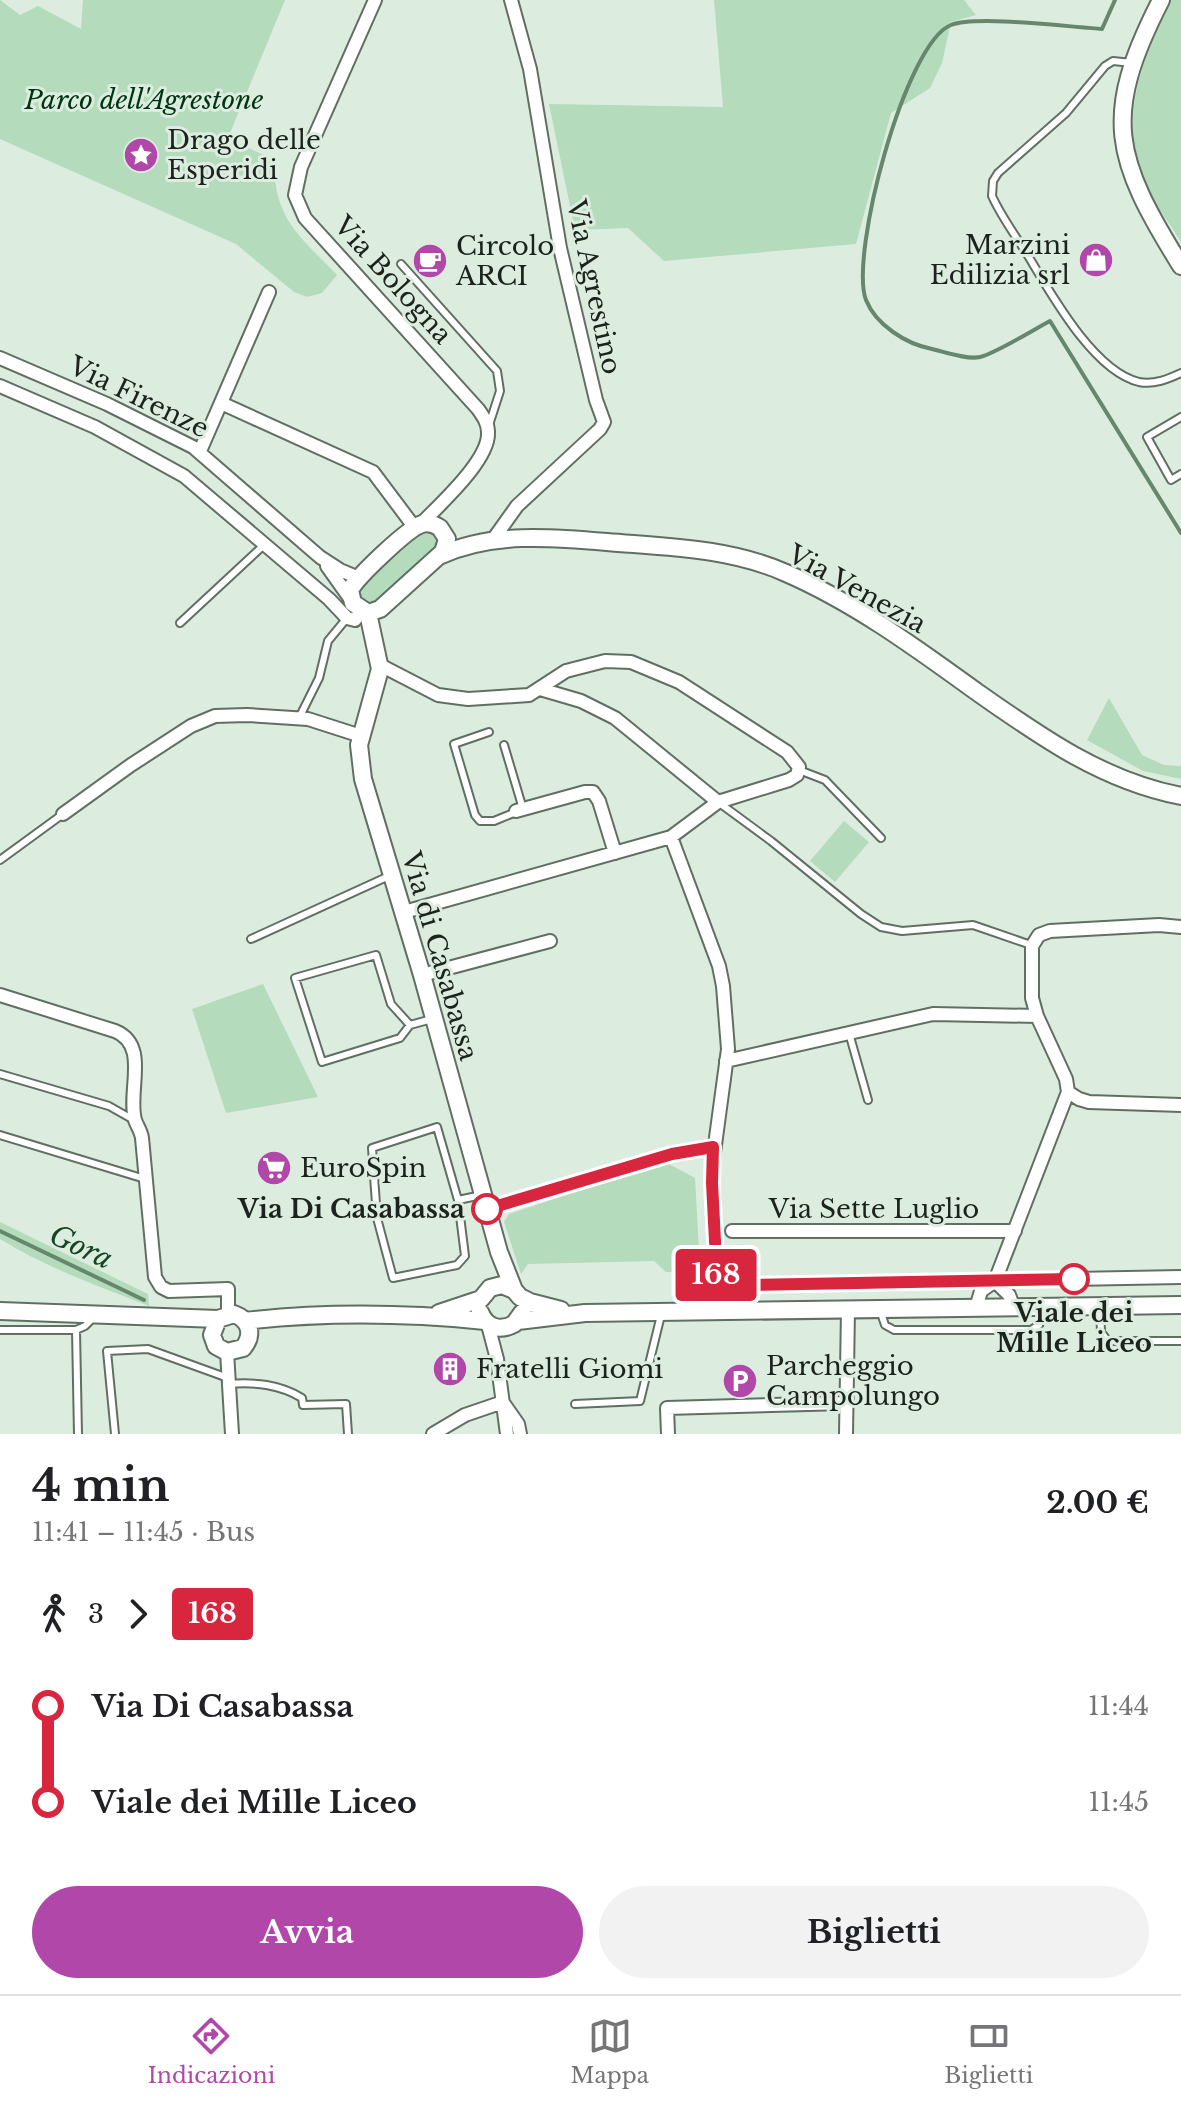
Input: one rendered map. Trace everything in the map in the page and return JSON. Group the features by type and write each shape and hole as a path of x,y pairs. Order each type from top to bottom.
{"street":[{"name":"Via Bologna","path":"375,0 298,174 295,189 298,205 305,218 478,409 488,428"},
{"name":"Via Agrestino","path":"492,541 517,506 604,422 560,248 530,69 511,0"},
{"path":"1161,0 1132,63 1123,107 1123,132 1127,163 1145,207 1181,266"},
{"path":"200,451 269,292"},
{"name":"Via Firenze","path":"0,358 107,404 200,451 320,557 359,578"},
{"path":"0,386 56,408 173,469 196,485 329,599 359,614 380,609 439,556 446,544 445,508 455,488"},
{"path":"221,403 373,472 417,526"},
{"path":"349,597 359,578 455,488 485,448 488,428"},
{"name":"Via Venezia","path":"417,526 434,524 472,543"},
{"name":"Via Venezia","path":"439,556 472,543 554,538 672,547 724,554 768,566 860,611 1026,726 1093,766 1132,784 1181,796"},
{"name":"Via Firenze","path":"320,557 359,614 380,665 361,736"},
{"path":"380,665 433,693 455,699 525,695 540,689 557,675 592,663 618,660 638,663 679,682 787,752 799,770 789,780 718,802 671,837 404,912"},
{"path":"540,689 588,704 615,718 718,802"},
{"path":"63,814 131,765 202,720 230,714 298,718 361,736"},
{"name":"Via di Casabassa","path":"361,736 359,753 365,788 435,1019 499,1252 517,1293"},
{"path":"520,810 593,792 599,801 615,853"},
{"path":"671,837 721,977 727,1040 713,1147 717,1280 755,1285 1181,1277"},
{"path":"976,1308 981,1291 995,1281 1068,1092 1066,1079 1032,998 1032,946 1039,935 1050,931 1159,925 1181,927"},
{"path":"422,975 550,941"},
{"path":"0,995 115,1031 129,1039 134,1051 135,1121 142,1134 152,1262 159,1285 169,1291 228,1289 216,1346 227,1352 243,1348 247,1329"},
{"path":"726,1061 938,1013 1037,1016"},
{"path":"1068,1092 1089,1102 1181,1105"},
{"path":"485,1202 672,1154 713,1147"},
{"name":"Via Sette Luglio","path":"732,1231 1015,1231"},
{"name":"Via di Casabassa","path":"485,1293 499,1252"},
{"path":"995,1281 1009,1295 1014,1308"},
{"path":"426,1317 502,1285 544,1306 585,1313"},
{"path":"485,1293 480,1310 499,1324"},
{"path":"499,1324 523,1309 517,1293"},
{"path":"247,1329 303,1315 426,1317 499,1324 585,1313 1181,1305"},
{"path":"846,1434 848,1309"},
{"path":"0,1311 158,1317 184,1322 219,1323 234,1314 247,1329"},
{"path":"499,1324 497,1359 507,1434"},
{"path":"227,1352 232,1434"},
{"path":"433,1434 465,1415 503,1402"},
{"path":"503,1402 518,1424 520,1434"},
{"path":"668,1434 667,1408 846,1403"}],"lane":[{"path":"1132,63 1113,61 1105,66 1066,113 998,173 993,181 992,196 1065,316 1099,355 1139,382 1158,381 1181,373"},
{"path":"401,264 497,371 500,391 488,428"},
{"path":"1181,417 1147,437 1171,480 1181,474"},
{"path":"180,623 265,544"},
{"path":"298,718 319,678 328,641 359,614"},
{"path":"489,732 454,744 475,815 486,823 520,810 504,745"},
{"path":"799,770 817,775 829,783 881,838"},
{"path":"718,802 881,927 902,931 973,925 1032,946"},
{"path":"0,860 63,814"},
{"path":"251,939 392,874"},
{"path":"410,1025 391,1004 376,955 295,978 322,1062 400,1038 410,1025 435,1019"},
{"path":"849,1033 868,1100"},
{"path":"0,1074 109,1106 135,1121"},
{"path":"437,1127 458,1200 465,1245 461,1263 393,1278 377,1218 372,1148 437,1127"},
{"path":"0,1135 145,1179"},
{"path":"458,1200 485,1202"},
{"path":"880,1309 885,1325 894,1330 1027,1330 1039,1325 1046,1307"},
{"path":"1100,1307 1102,1335 1108,1341 1181,1341"},
{"path":"575,1404 640,1401 662,1312"},
{"path":"0,1330 76,1330 88,1324 95,1315"},
{"path":"76,1330 78,1434"},
{"path":"115,1434 107,1351 148,1349 228,1381 266,1384 289,1391 302,1398 303,1405 346,1404 348,1434"}],"green space":[{"name":"Parco dell'Agrestone","path":"0,0 20,15 38,6 81,29 83,0 285,0 228,138 274,160 278,198 291,225 337,275 322,293 307,297 294,292 236,244 0,139"},
{"path":"714,0 964,0 976,15 951,22 942,63 930,88 891,113 856,244 664,261 628,228 575,230 549,104 723,107"},
{"path":"1171,0 1181,0 1181,242 1142,179 1135,156 1133,133 1137,87 1152,42"},
{"path":"417,531 435,531 440,545 381,602 369,607 358,598 358,588"},
{"path":"1109,698 1142,755 1164,765 1181,766 1181,779 1143,771 1087,740"},
{"path":"844,821 869,842 835,882 810,861"},
{"path":"263,984 318,1097 226,1113 192,1009"},
{"path":"665,1162 695,1178 699,1251 678,1272 666,1272 654,1261 528,1264 521,1274 504,1222 509,1214"},
{"path":"0,1222 148,1294 149,1306 73,1276 0,1239"}],"waterway":[{"path":"1115,0 1102,29 1001,21 963,22 951,25 933,40 899,108 885,153 873,198 863,276 866,300 884,325 912,343 956,355 975,358 987,355 1050,321 1181,533"},
{"name":"Gora","path":"0,1231 144,1300"}],"bus line":[{"name":"168","path":"487,1209 672,1154 713,1147 717,1280 755,1285 1074,1279"}],"place":[{"name":"Drago delle Esperidi","path":"141,155"},
{"name":"Marzini Edilizia srl","path":"1096,260"},
{"name":"Circolo ARCI","path":"430,261"},
{"name":"EuroSpin","path":"274,1168"},
{"name":"Via Di Casabassa","path":"487,1209"},
{"name":"Viale dei Mille Liceo","path":"1074,1279"},
{"name":"Fratelli Giomi","path":"450,1369"},
{"name":"Parcheggio Campolungo","path":"740,1381"}]}
